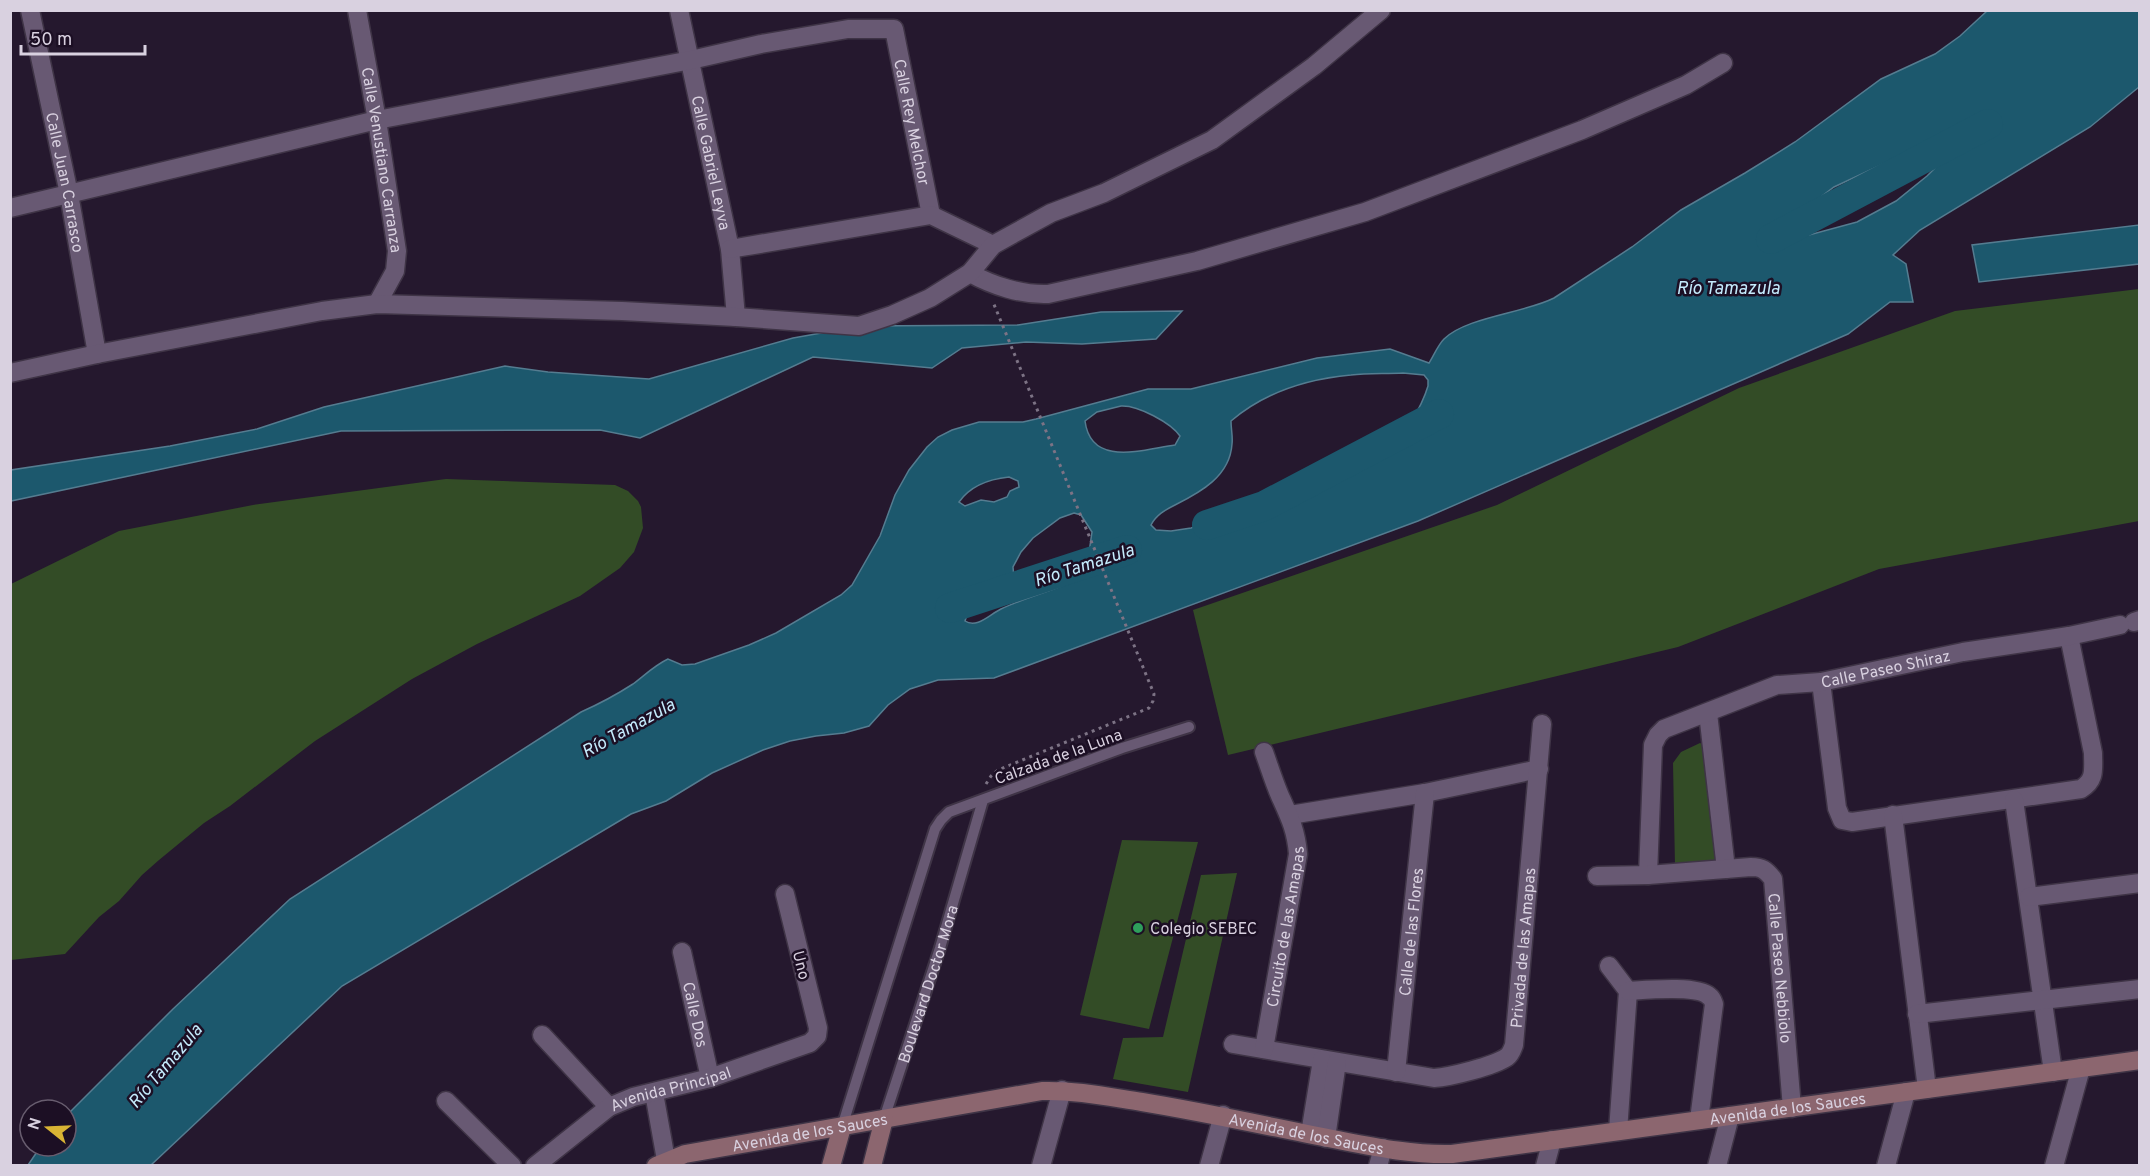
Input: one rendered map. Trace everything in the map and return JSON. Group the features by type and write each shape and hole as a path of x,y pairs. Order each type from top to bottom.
{"street":[{"name":"Calle Juan Carrasco","path":"30,10 69,194 97,354"},
{"name":"Calle Venustiano Carranza","path":"357,10 397,251 395,271 377,304"},
{"name":"Calle Gabriel Leyva","path":"679,10 730,249 736,317"},
{"path":"10,373 322,311 377,304 736,317 858,326 892,315 930,298 970,273 993,245 1051,213 1104,193 1212,140 1314,66 1381,10"},
{"name":"Calle Rey Melchor","path":"691,60 761,44 848,29 894,28 931,215"},
{"path":"10,208 377,120 691,60"},
{"path":"970,273 985,281 1031,295 1048,294 1197,261 1365,212 1528,151 1686,85 1723,63"},
{"path":"730,249 931,215 993,245"},
{"name":"Calle Paseo Shiraz","path":"2069,636 2093,753 2093,773 2090,784 2081,789 2014,800 1852,822 1842,820 1837,808 1821,682 1963,652 2069,636 2131,622"},
{"path":"1648,875 1653,745 1658,735 1664,729 1777,685 1821,682"},
{"path":"1708,713 1726,869"},
{"name":"Privada de las Amapas","path":"1396,1072 1434,1078 1448,1077 1501,1060 1509,1055 1514,1045 1542,724"},
{"name":"Circuito de las Amapas","path":"1263,1049 1297,865 1296,834 1264,752"},
{"path":"1290,815 1425,793 1539,769"},
{"name":"Calle de las Flores","path":"1396,1072 1425,793"},
{"path":"2014,800 2053,1072"},
{"path":"1893,815 1927,1089"},
{"name":"Calle Paseo Nebbiolo","path":"1597,876 1648,875 1760,867 1767,870 1773,879 1792,1108"},
{"path":"2029,897 2139,883"},
{"name":"Uno","path":"785,894 818,1028 817,1036"},
{"name":"Calle Dos","path":"682,952 710,1078"},
{"path":"1609,966 1628,991 1618,1131"},
{"path":"1917,1014 2139,989"},
{"path":"1628,991 1696,990 1709,995 1712,999 1714,1004 1699,1120"},
{"path":"542,1035 609,1107"},
{"name":"Avenida Principal","path":"536,1166 609,1107 633,1097 710,1078 810,1043 817,1036"},
{"path":"1233,1044 1396,1072"},
{"name":"Avenida de los Sauces","path":"662,1164 685,1154 1021,1094 1062,1090 1223,1116 1318,1136 1381,1157 1452,1154 2139,1060"},
{"path":"1318,1136 1329,1061"},
{"path":"2054,1166 2081,1068"},
{"path":"1041,1166 1062,1090"},
{"path":"1886,1166 1906,1092"},
{"path":"654,1093 662,1164"},
{"path":"446,1101 512,1166"},
{"path":"1209,1166 1223,1116"},
{"path":"1717,1166 1730,1116"},
{"name":"Boulevard Doctor Mora","path":"872,1166 884,1119"},
{"path":"831,1166 842,1127"},
{"path":"1545,1166 1552,1140"}],"lane":[{"name":"Calzada de la Luna","path":"842,1127 935,829 940,820 949,812 1122,748 1189,727"},
{"name":"Boulevard Doctor Mora","path":"884,1119 940,948 983,800"}],"path":[{"path":"983,800 987,783 998,770 1142,712 1149,708 1154,694 989,292"}],"green space":[{"path":"2139,289 2139,521 1879,569 1678,647 1228,755 1193,610 1497,505 1739,388 1955,311"},
{"path":"446,479 615,485 628,491 638,501 641,507 643,528 634,552 620,568 580,596 477,644 412,679 315,741 204,823 159,860 119,901 99,917 65,954 11,960 11,584 119,531 253,505"},
{"path":"1700,743 1708,747 1726,862 1675,866 1673,763 1681,752"},
{"name":"Colegio SEBEC","path":"1122,840 1198,842 1149,1029 1080,1015"},
{"name":"Colegio SEBEC","path":"1237,873 1188,1092 1113,1079 1123,1038 1163,1037 1201,875"}],"water":[{"name":"Río Tamazula","path":"1987,11 2139,11 2139,87 2090,127 1920,230 1893,255 1906,264 1913,302 1890,302 1848,334 1418,521 994,678 938,680 910,689 888,705 869,726 844,733 790,741 763,750 712,773 666,801 631,814 342,986 151,1165 28,1165 33,1158 78,1158 78,1104 173,1009 290,899 581,712 633,684 663,661 668,659 682,665 695,664 749,645 776,633 841,595 852,585 880,536 895,495 909,470 938,437 979,422 1023,422 1148,389 1191,389 1317,358 1390,349 1429,363 1442,341 1454,332 1466,325 1528,308 1554,298 1632,247 1681,210 1795,142 1881,79 1935,54 1960,36","holes":["1951,143 1956,147 1927,176 1896,201 1857,222 1809,235 1803,234 1808,214 1822,196 1834,187 1909,152","1357,374 1424,375 1428,380 1428,386 1410,424 1391,450 1384,455 1302,492 1276,501 1265,508 1238,513 1191,528 1171,531 1156,530 1151,525 1161,513 1195,494 1220,474 1230,455 1231,421 1258,402 1287,389 1318,380","1121,406 1145,412 1176,431 1180,436 1175,445 1134,452 1108,450 1097,445 1089,436 1085,421 1097,412","1009,477 1018,481 1019,487 1010,491 1007,497 994,502 981,500 965,506 959,502 975,487 994,479","1074,513 1081,515 1092,532 1087,566 1083,576 1011,604 979,622 965,621 967,615 997,588 1013,581 1013,567 1021,552 1033,538 1060,518"]},
{"path":"2139,225 2139,264 1979,282 1972,245"},
{"path":"1182,311 1156,339 1082,344 1026,342 962,348 932,368 813,357 640,438 600,430 341,431 11,501 11,470 170,446 257,429 324,407 505,366 548,372 649,379 793,338 861,326 1018,325 1101,312"}],"waterway":[{"name":"Río Tamazula","path":"1771,239 1988,124"},
{"name":"Río Tamazula","path":"1207,525 1264,506 1439,414"},
{"name":"Río Tamazula","path":"950,608 1127,550"}],"place":[{"name":"Colegio SEBEC","path":"1138,928"}]}
